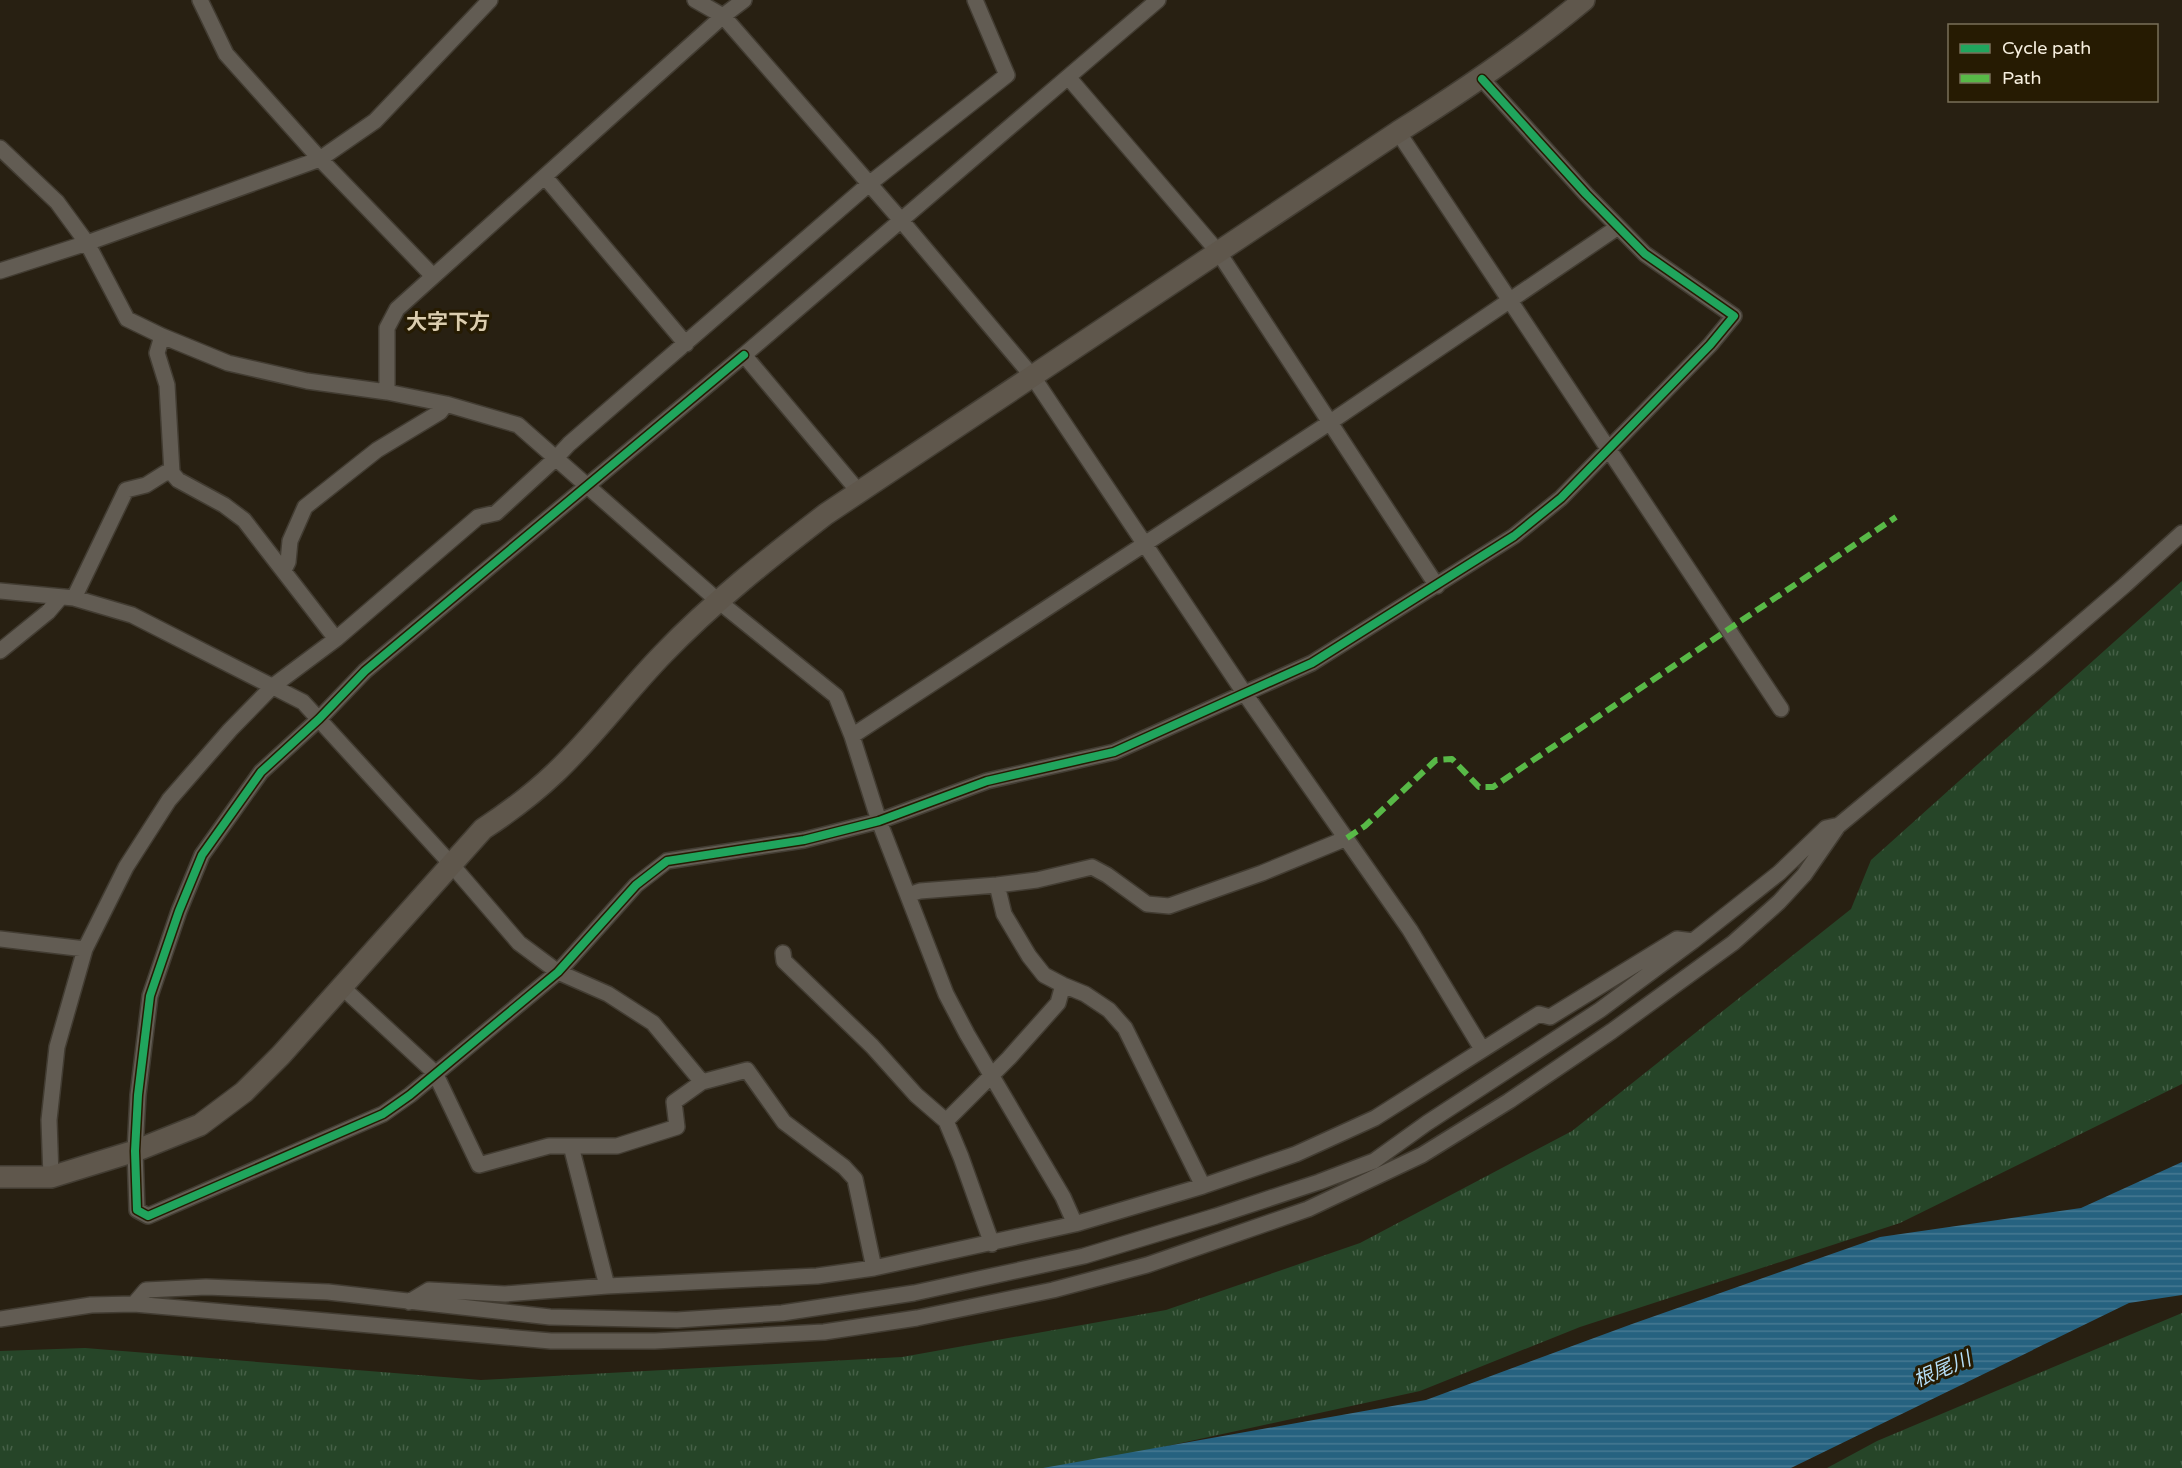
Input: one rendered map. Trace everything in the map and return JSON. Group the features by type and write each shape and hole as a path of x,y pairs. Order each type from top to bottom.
{"street":[{"path":"200,0 226,54 320,159 433,276"},
{"path":"0,271 87,243 320,159 375,121 490,0"},
{"path":"695,0 723,16 900,219 1033,377 1245,694 1410,930 1482,1049"},
{"path":"387,392 387,328 397,309 723,16 744,0"},
{"path":"51,1178 49,1120 57,1047 86,950 126,867 169,800 230,730 273,686 336,639 478,517 496,513 569,444 869,184 1007,75 975,0"},
{"path":"1158,0 744,355 366,671 320,719 261,772 202,855 179,911 150,996 138,1095 135,1151 137,1210 148,1216 383,1114 410,1095 558,972 636,885 667,861 804,840 879,820 987,781 1114,752 1312,663 1514,536 1561,498 1710,345 1734,316 1646,254 1618,227 1482,79"},
{"path":"0,1177 51,1178 135,1151 200,1125 244,1092 281,1055 483,829 522,803 556,772 662,654 717,600 817,520 1398,132 1482,79 1584,0"},
{"path":"1068,77 1219,253 1437,586"},
{"path":"1398,132 1781,709"},
{"path":"0,148 57,202 87,243 127,320 228,363 307,381 387,392 446,404 518,425 717,600 836,696 852,735 879,820 946,994 1063,1197 1075,1224"},
{"path":"545,177 686,344"},
{"path":"852,735 1329,423 1618,227"},
{"path":"162,336 157,353 167,385 172,473 178,480 224,505 244,520 285,570 336,639"},
{"path":"744,355 859,492"},
{"path":"285,570 290,541 305,507 376,450 440,412 446,404"},
{"path":"0,651 67,598 126,490 146,485 165,473 172,473"},
{"path":"0,1319 91,1305 134,1304 551,1341 655,1341 824,1332 917,1318 1053,1290 1147,1265 1308,1209 1422,1155 1509,1101 1612,1031 1733,943 1798,882 1838,826 2038,660 2182,532"},
{"path":"0,591 67,598 132,615 303,702 451,864 519,943 558,972 608,994 653,1023 702,1082"},
{"path":"134,1304 146,1290 206,1287 328,1292 550,1317 677,1320 782,1313 914,1293 1084,1256 1216,1216 1374,1161 1427,1123 1600,1010 1779,873 1826,828 1838,826"},
{"path":"908,895 920,891 1037,880 1092,867 1147,904 1168,906 1262,873 1347,837"},
{"path":"997,885 1004,914 1029,956 1044,975 1085,994 1109,1010 1125,1028 1203,1186"},
{"path":"0,939 86,950"},
{"path":"409,1302 429,1290 505,1294 608,1286 817,1276 874,1268 1075,1224 1203,1186 1296,1154 1375,1118 1539,1014 1550,1017 1677,939 1693,941"},
{"path":"783,953 784,961 872,1046 916,1095 946,1121 992,1244"},
{"path":"946,1121 1058,1003 1063,985"},
{"path":"342,987 435,1073 479,1165 549,1146 617,1146 677,1127 674,1101 702,1082 747,1070 784,1122 844,1167 855,1179 874,1268"},
{"path":"571,1146 608,1286"}],"green space":[{"path":"2182,581 2182,1084 1900,1223 1580,1327 1420,1391 1066,1468 0,1468 0,1351 85,1348 481,1380 902,1357 1166,1310 1360,1243 1572,1131 1851,909 1871,860"},
{"path":"2182,1313 2182,1468 1827,1468 1877,1441"}],"water":[{"name":"根尾川","path":"2182,1162 2182,1295 2129,1303 1791,1468 1043,1468 1426,1400 1632,1324 1880,1237 2081,1208"}],"marked path":[{"path":"1347,838 1365,826 1436,760 1452,759 1479,787 1493,787 1896,517"}],"cycle path":[{"path":"744,355 365,671 319,719 261,772 202,855 179,911 150,996 138,1095 135,1151 137,1210 148,1216 383,1114 410,1095 558,972 636,885 667,861 804,840 879,821 987,781 1114,752 1312,663 1514,536 1561,498 1710,345 1734,316 1645,254 1586,194 1482,79"}],"district":[{"name":"大字下方","path":"448,322"}]}
